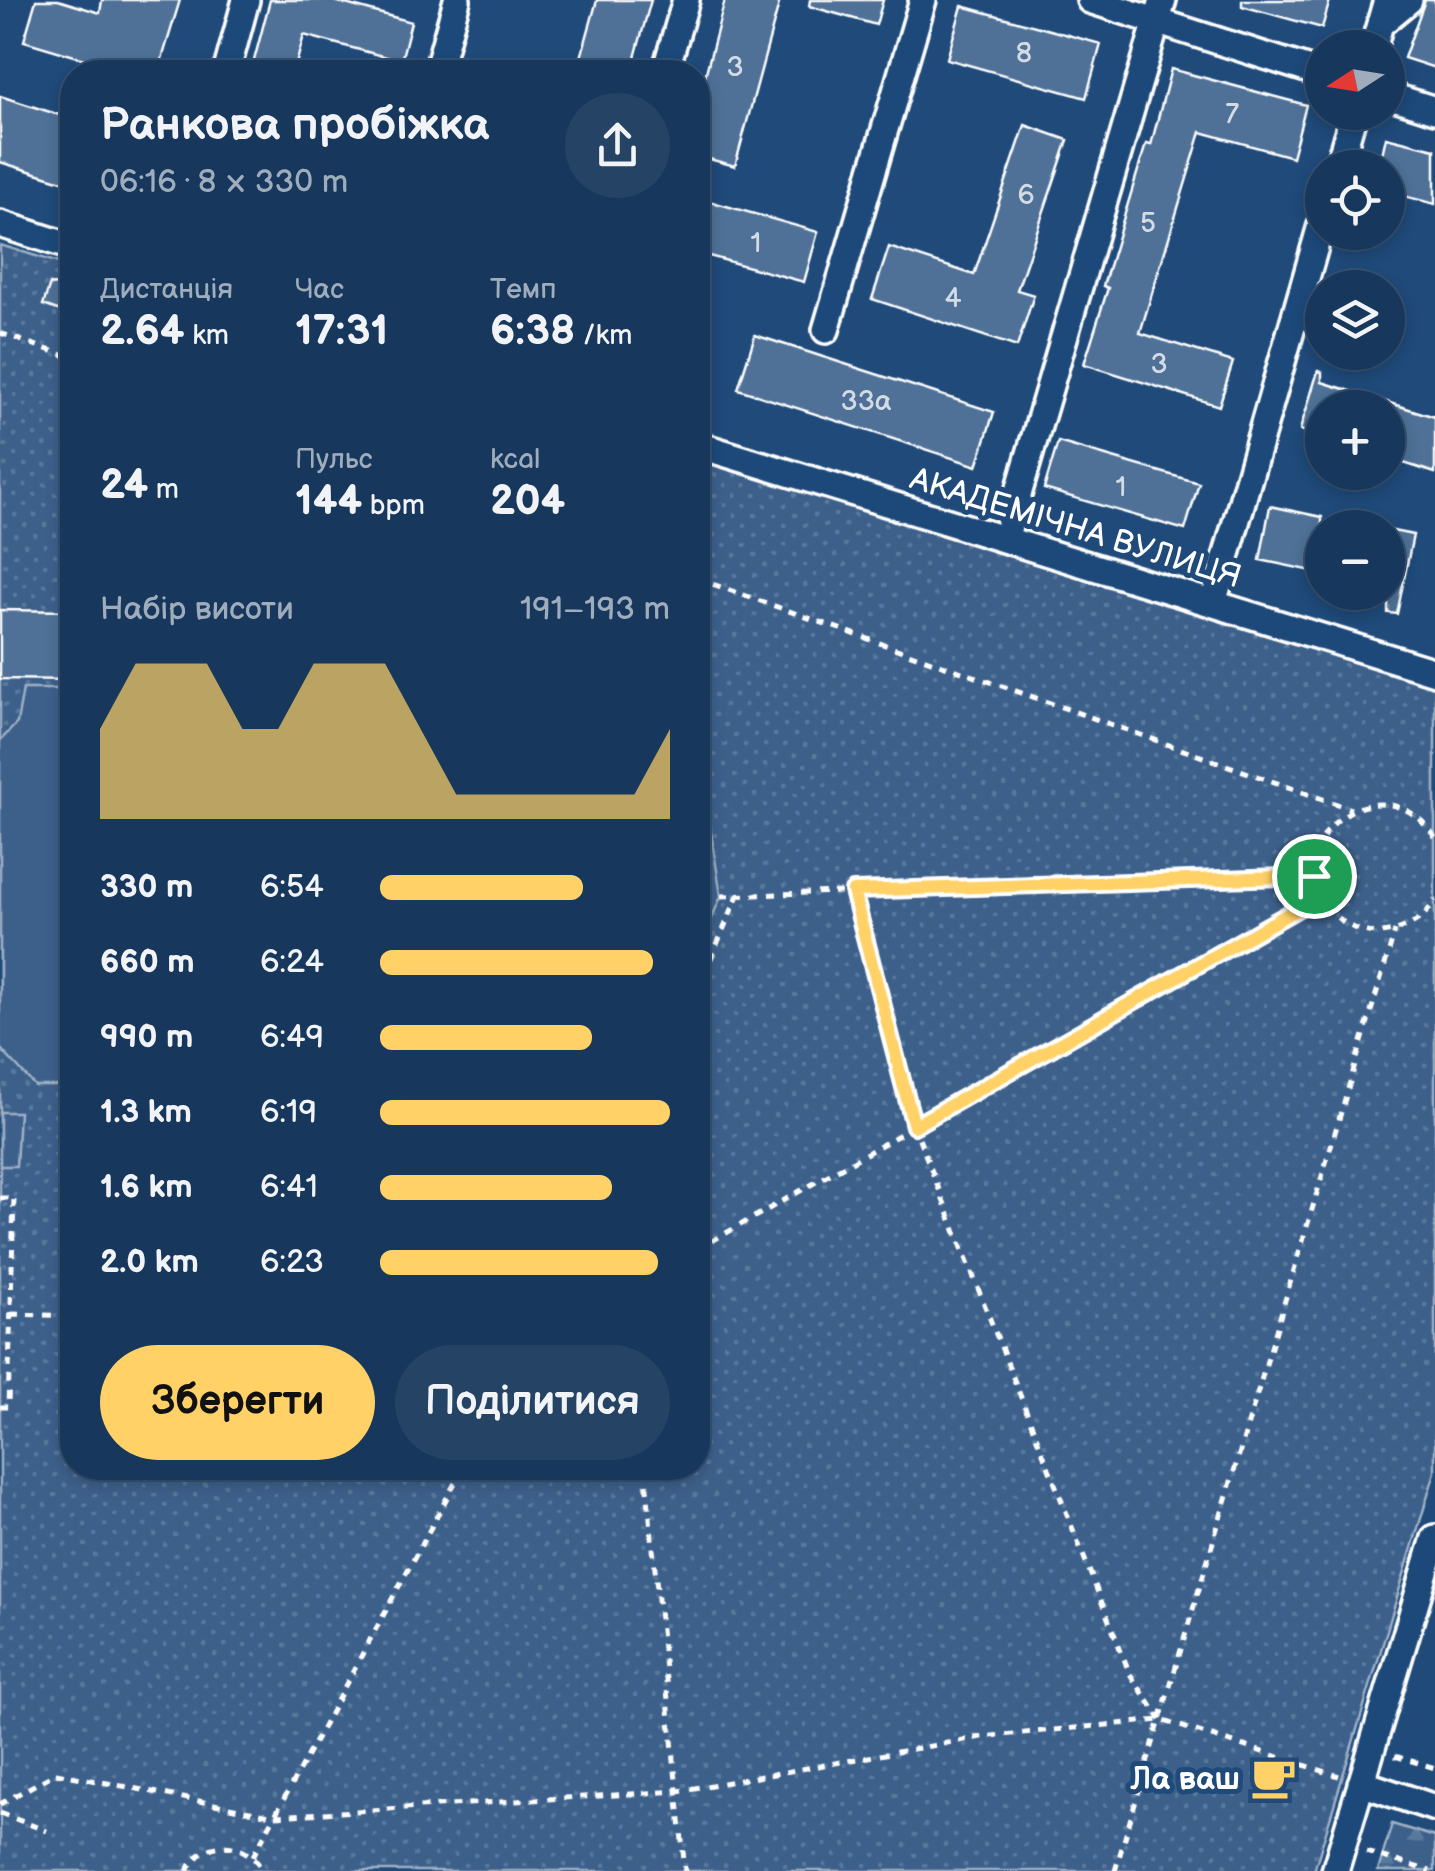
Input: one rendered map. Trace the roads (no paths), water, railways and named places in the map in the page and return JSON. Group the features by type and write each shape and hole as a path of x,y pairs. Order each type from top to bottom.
{"street":[{"path":"230,60 246,0"},
{"path":"440,60 457,0"},
{"path":"668,60 686,0"},
{"path":"826,330 923,0"},
{"path":"1090,0 1160,11 1305,67"},
{"path":"1380,24 1409,0"},
{"path":"1005,539 1160,11"},
{"path":"1405,100 1435,110"},
{"path":"0,224 60,243"},
{"path":"1213,603 1314,250"},
{"name":"АКАДЕМІЧНА ВУЛИЦЯ","path":"710,448 1435,672"},
{"path":"1335,1871 1435,1538"},
{"path":"1360,1783 1435,1808"}],"place":[{"name":"Ла ваш","path":"1273,1778"}]}
